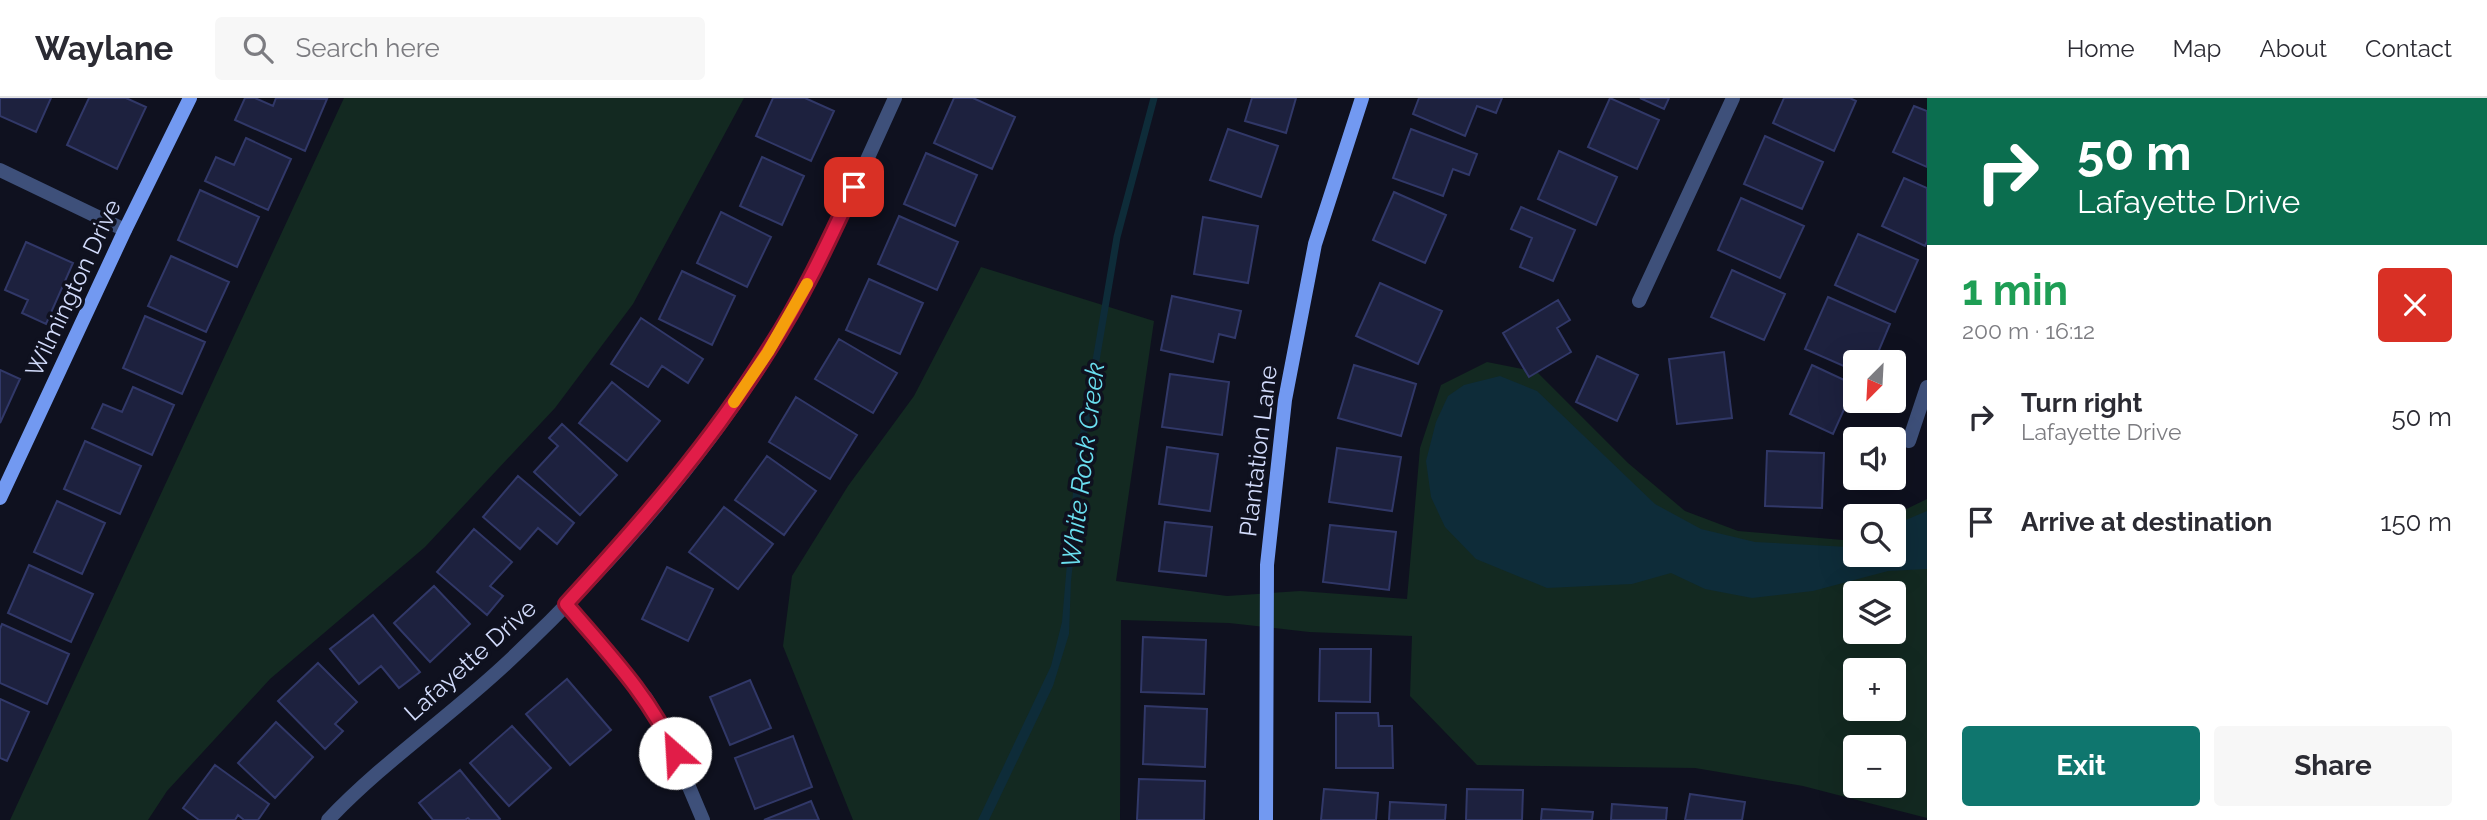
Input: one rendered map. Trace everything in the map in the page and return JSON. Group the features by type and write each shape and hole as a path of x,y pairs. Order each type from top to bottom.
{"street":[{"name":"Wilmington Drive","path":"0,498 190,98"},
{"name":"Lafayette Drive","path":"328,820 360,787 509,661 566,604 673,485 768,352 812,276 895,98"},
{"name":"Plantation Lane","path":"1266,820 1267,565 1285,400 1315,244 1362,98"},
{"path":"1639,301 1733,98"},
{"path":"0,170 125,230"},
{"path":"1909,441 1927,387"},
{"path":"566,604 646,698 665,730 703,820"}],"green space":[{"path":"344,98 744,98 633,304 555,408 425,547 270,679 167,791 148,820 10,820"},
{"path":"981,267 1154,321 1116,581 1227,596 1300,591 1407,599 1420,448 1441,385 1487,362 1537,372 1628,463 1685,511 1738,531 1843,540 1843,567 1906,567 1906,509 1927,499 1927,818 1850,798 1906,798 1906,735 1843,735 1843,796 1803,786 1695,768 1477,765 1410,696 1412,636 1309,632 1229,623 1121,620 1120,820 853,820 783,646 792,576 848,486 914,396"}],"water":[{"path":"1500,376 1537,391 1655,504 1701,529 1755,542 1843,547 1843,567 1906,567 1906,520 1927,511 1927,569 1888,571 1813,591 1752,598 1705,589 1671,573 1632,584 1547,588 1476,559 1445,527 1431,497 1426,461 1436,422 1448,396 1464,385"},
{"path":"1078,434 1087,435 1071,581 1069,634 1053,686 989,820 978,820 1051,666 1062,622"}],"building":[{"path":"0,98 51,98 36,132 0,116"},
{"path":"89,98 126,98 146,107 117,169 67,145"},
{"path":"245,98 255,98 273,106 276,98 327,99 305,151 235,120"},
{"path":"773,98 805,98 834,111 811,161 756,136"},
{"path":"954,98 973,98 1015,117 992,169 934,143"},
{"path":"1252,98 1296,98 1286,133 1245,121"},
{"path":"1419,98 1502,98 1496,113 1477,106 1465,136 1413,114"},
{"path":"1610,98 1659,120 1637,169 1588,147"},
{"path":"1640,98 1669,98 1664,109"},
{"path":"1784,98 1850,98 1856,101 1834,151 1773,123"},
{"path":"1914,106 1927,111 1927,167 1893,152"},
{"path":"1228,129 1278,146 1261,197 1210,180"},
{"path":"1411,129 1477,154 1469,175 1453,169 1443,196 1393,178"},
{"path":"1765,136 1823,162 1802,209 1744,184"},
{"path":"246,138 291,159 268,210 205,181 216,157 234,165"},
{"path":"1559,151 1617,177 1596,225 1538,199"},
{"path":"926,153 977,175 955,226 904,204"},
{"path":"762,157 804,176 782,225 740,206"},
{"path":"1904,178 1927,188 1925,246 1882,226"},
{"path":"200,190 259,217 237,267 178,240"},
{"path":"1394,192 1446,215 1425,263 1373,240"},
{"path":"1741,198 1804,226 1780,278 1718,250"},
{"path":"1521,207 1575,230 1553,281 1520,267 1532,238 1511,229"},
{"path":"721,212 771,237 747,287 697,263"},
{"path":"899,216 958,242 937,290 878,264"},
{"path":"1203,217 1258,226 1248,283 1194,274"},
{"path":"1858,234 1918,260 1895,312 1835,285"},
{"path":"26,242 73,263 46,324 22,313 28,300 5,290"},
{"path":"171,256 229,282 206,332 148,306"},
{"path":"1732,270 1785,294 1764,340 1711,317"},
{"path":"682,271 735,296 712,345 659,319"},
{"path":"869,279 923,303 900,354 846,330"},
{"path":"1380,283 1442,311 1418,364 1356,336"},
{"path":"1172,296 1241,311 1235,338 1219,334 1213,362 1161,350"},
{"path":"1828,297 1890,324 1879,350 1843,350 1843,366 1805,349"},
{"path":"1558,300 1570,320 1557,328 1571,352 1529,377 1503,333"},
{"path":"145,316 205,342 182,394 123,368"},
{"path":"641,318 703,359 688,383 662,366 648,387 611,364"},
{"path":"839,339 897,373 873,413 815,379"},
{"path":"1724,352 1732,418 1677,424 1669,359"},
{"path":"1597,356 1638,375 1617,421 1576,402"},
{"path":"1354,365 1416,384 1401,436 1338,418"},
{"path":"1812,365 1843,379 1843,412 1833,434 1790,414"},
{"path":"0,370 20,379 0,423"},
{"path":"1170,374 1229,382 1222,435 1162,427"},
{"path":"612,382 660,421 627,461 579,423"},
{"path":"133,387 174,405 152,455 92,428 103,404 122,412"},
{"path":"796,397 857,435 830,479 769,442"},
{"path":"562,424 617,475 580,515 534,472 558,446 549,438"},
{"path":"85,441 141,466 120,514 64,489"},
{"path":"1167,447 1218,454 1210,511 1159,504"},
{"path":"1337,448 1401,457 1392,511 1329,502"},
{"path":"1767,451 1824,453 1822,508 1765,506"},
{"path":"767,456 816,491 784,535 735,500"},
{"path":"518,476 574,523 557,544 538,528 520,549 483,517"},
{"path":"57,501 105,523 82,574 34,552"},
{"path":"724,507 773,544 738,589 689,552"},
{"path":"1165,522 1212,527 1206,576 1159,571"},
{"path":"1330,525 1396,532 1389,590 1323,582"},
{"path":"474,529 512,562 490,586 503,596 487,615 437,572"},
{"path":"29,565 93,594 71,642 8,613"},
{"path":"667,567 713,589 688,641 642,619"},
{"path":"434,586 470,624 430,662 394,623"},
{"path":"373,615 420,672 399,688 381,666 359,684 330,649"},
{"path":"2,624 69,654 47,704 0,683"},
{"path":"1143,637 1206,640 1204,694 1141,692"},
{"path":"1320,649 1371,649 1370,702 1319,701"},
{"path":"318,663 357,702 335,724 343,731 325,749 278,701"},
{"path":"567,679 611,730 570,765 526,714"},
{"path":"750,680 771,728 730,745 710,697"},
{"path":"0,699 29,712 7,761 0,758"},
{"path":"1145,706 1207,709 1205,767 1143,764"},
{"path":"1336,713 1378,713 1379,726 1392,726 1393,768 1336,768"},
{"path":"276,722 313,757 275,798 238,763"},
{"path":"512,726 551,768 509,806 470,763"},
{"path":"793,736 812,787 755,809 735,758"},
{"path":"215,765 269,804 258,820 244,820 238,815 235,820 199,820 183,808"},
{"path":"460,770 499,820 433,820 419,803"},
{"path":"1139,779 1205,781 1204,820 1137,820"},
{"path":"1324,789 1378,793 1376,820 1321,820"},
{"path":"1467,789 1523,790 1522,820 1466,820"},
{"path":"1690,794 1745,802 1742,820 1685,820"},
{"path":"811,801 819,820 764,820"},
{"path":"1390,802 1446,805 1445,820 1389,820"},
{"path":"1612,804 1667,808 1666,820 1611,820"},
{"path":"1542,809 1593,812 1592,820 1541,820"}],"waterway":[{"name":"White Rock Creek","path":"1082,443 1117,237 1154,98"}],"slow traffic":[{"path":"734,402 768,352 807,284"}],"route":[{"path":"675,753 646,698 566,604 673,485 728,411 768,352 812,276 854,187"}]}
